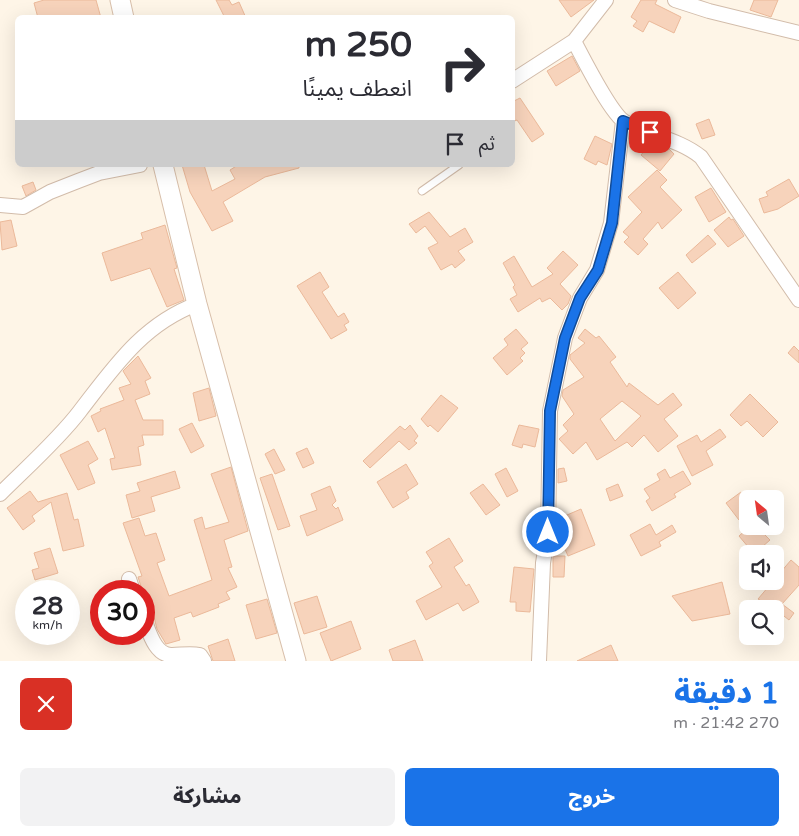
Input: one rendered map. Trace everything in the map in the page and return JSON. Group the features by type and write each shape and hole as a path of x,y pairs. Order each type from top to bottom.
{"main road":[{"path":"120,0 123,15"},
{"path":"163,167 197,304 296,661"}],"street":[{"path":"515,79 574,41 606,0"},
{"path":"675,0 709,11 799,33"},
{"path":"574,41 610,104 623,121 680,144 701,157 799,300"},
{"path":"539,661 542,563 548,532 550,411 565,338 580,298 598,270 612,223 623,121"},
{"path":"0,205 23,207 50,192 99,173 130,167"},
{"path":"0,494 80,412 98,384 155,326 178,311 197,304"},
{"path":"155,644 161,652 169,656 187,653 200,655 204,661"}],"lane":[{"path":"422,191 456,167"}],"building":[{"path":"44,0 96,0 100,15 37,15 34,3"},
{"path":"216,0 229,0 232,5 239,2 245,15 224,15"},
{"path":"559,0 594,0 571,17"},
{"path":"641,0 657,0 655,4 681,17 674,33 649,21 643,32 633,26 637,21 631,17"},
{"path":"754,0 778,0 771,17 750,10"},
{"path":"572,56 580,71 556,86 547,71"},
{"path":"520,98 544,134 532,142 517,120 515,121 515,100"},
{"path":"709,119 715,135 702,139 696,124"},
{"path":"595,136 612,144 607,165 598,161 596,165 584,159"},
{"path":"645,140 669,149 674,154 660,171 641,155 650,144"},
{"path":"183,167 205,167 212,191 235,179 230,170 235,167 299,167 265,177 223,202 233,221 212,231 190,192"},
{"path":"657,170 667,180 660,187 682,210 662,229 658,222 643,239 648,244 638,255 624,242 629,237 623,232 642,212 628,197"},
{"path":"789,179 799,196 778,209 764,213 759,199 768,196 766,192"},
{"path":"33,182 36,190 26,196 22,186"},
{"path":"711,188 726,212 709,222 695,197"},
{"path":"429,212 450,237 465,228 473,242 458,251 465,260 455,268 452,264 441,270 428,248 438,243 425,226 416,233 409,224"},
{"path":"729,217 731,220 733,219 744,236 728,247 714,230"},
{"path":"11,220 17,246 2,250 0,222"},
{"path":"165,225 177,268 174,269 184,300 167,307 150,268 111,281 102,253 143,239 141,233"},
{"path":"708,235 716,244 692,263 686,255"},
{"path":"563,251 578,265 560,284 571,296 568,304 562,310 550,298 542,302 540,298 518,312 510,299 517,295 513,287 515,285 503,263 514,256 532,287 553,274 547,268"},
{"path":"320,272 329,287 322,292 338,317 344,313 349,322 344,325 347,330 331,339 297,286"},
{"path":"678,272 696,293 678,309 659,288"},
{"path":"516,329 528,343 521,349 525,353 520,358 523,361 507,375 493,358 508,345 504,339"},
{"path":"585,329 596,338 599,336 616,357 610,362 627,387 629,383 658,405 673,393 682,405 664,419 678,436 658,452 644,435 632,447 627,442 597,460 586,442 573,454 559,439 568,431 563,425 574,414 562,396 563,390 584,377 570,359 570,355 585,343 578,338","holes":["622,401 641,416 615,441 600,419"]},
{"path":"794,346 799,351 799,363 788,353"},
{"path":"138,356 151,378 145,381 150,394 135,400 143,420 163,420 163,435 142,435 144,445 138,447 141,465 112,470 110,459 115,458 105,428 98,432 91,416 101,411 100,409 124,400 119,388 131,384 123,371"},
{"path":"209,388 216,416 199,421 193,393"},
{"path":"750,394 778,422 763,437 747,421 741,426 730,415"},
{"path":"441,395 458,408 438,432 430,425 428,427 421,419"},
{"path":"192,423 204,446 191,453 179,429"},
{"path":"410,425 418,436 414,441 417,443 409,450 399,441 370,468 363,461 400,426 405,430"},
{"path":"519,425 539,429 535,447 523,444 522,448 512,445"},
{"path":"720,429 726,437 706,451 713,465 692,476 677,446 697,435 701,442"},
{"path":"88,441 98,459 88,465 95,483 78,490 60,455"},
{"path":"307,448 314,463 303,468 296,453"},
{"path":"274,449 285,470 275,474 265,454"},
{"path":"406,464 418,484 406,492 409,498 393,508 377,482"},
{"path":"231,467 248,531 224,540 232,567 228,568 237,587 226,592 230,599 218,604 219,607 193,617 191,612 174,618 180,640 166,644 157,629 155,621 155,580 139,580 138,577 142,576 123,523 139,518 145,536 156,533 165,560 157,563 169,596 212,580 194,520 202,517 205,529 229,522 211,474"},
{"path":"506,468 518,491 507,497 495,474"},
{"path":"564,468 567,481 558,483 558,469"},
{"path":"665,469 670,478 683,471 691,484 674,494 676,497 652,511 646,501 650,498 644,489 660,480 657,474"},
{"path":"175,471 180,488 151,497 155,511 132,518 126,495 140,491 137,483"},
{"path":"272,474 290,526 278,530 260,478"},
{"path":"483,484 500,505 486,515 470,493"},
{"path":"618,484 623,496 610,501 606,489"},
{"path":"330,486 336,501 332,505 336,509 338,507 343,520 307,536 300,516 317,510 311,494"},
{"path":"30,491 38,502 67,493 74,520 78,519 84,546 63,551 51,502 32,516 35,521 23,530 7,508"},
{"path":"739,493 739,520 726,503"},
{"path":"581,509 595,545 568,556 558,533 565,530 560,518"},
{"path":"650,524 656,535 672,525 676,532 659,542 661,546 641,556 630,535"},
{"path":"765,535 770,540 764,545 746,545 739,536"},
{"path":"449,538 463,561 454,567 466,586 469,584 479,602 463,611 458,603 426,620 416,601 442,587 429,566 433,563 426,552"},
{"path":"50,548 58,573 35,580 32,570 39,568 34,553"},
{"path":"553,556 565,556 564,577 553,577"},
{"path":"791,560 799,567 799,585 784,602 784,600 758,599 766,590 784,590 784,568"},
{"path":"514,567 534,569 530,612 516,611 516,602 510,602"},
{"path":"722,582 730,614 692,621 672,596"},
{"path":"317,596 327,627 304,634 294,603"},
{"path":"267,599 277,633 256,639 246,605"},
{"path":"784,606 794,613 789,620 784,616"},
{"path":"351,621 361,649 331,661 320,633"},
{"path":"228,639 235,661 213,661 208,646"},
{"path":"415,640 423,661 393,661 389,650"},
{"path":"611,645 618,661 577,661"}],"route":[{"path":"548,532 550,411 565,338 580,298 598,270 612,223 623,121 650,132"}]}
